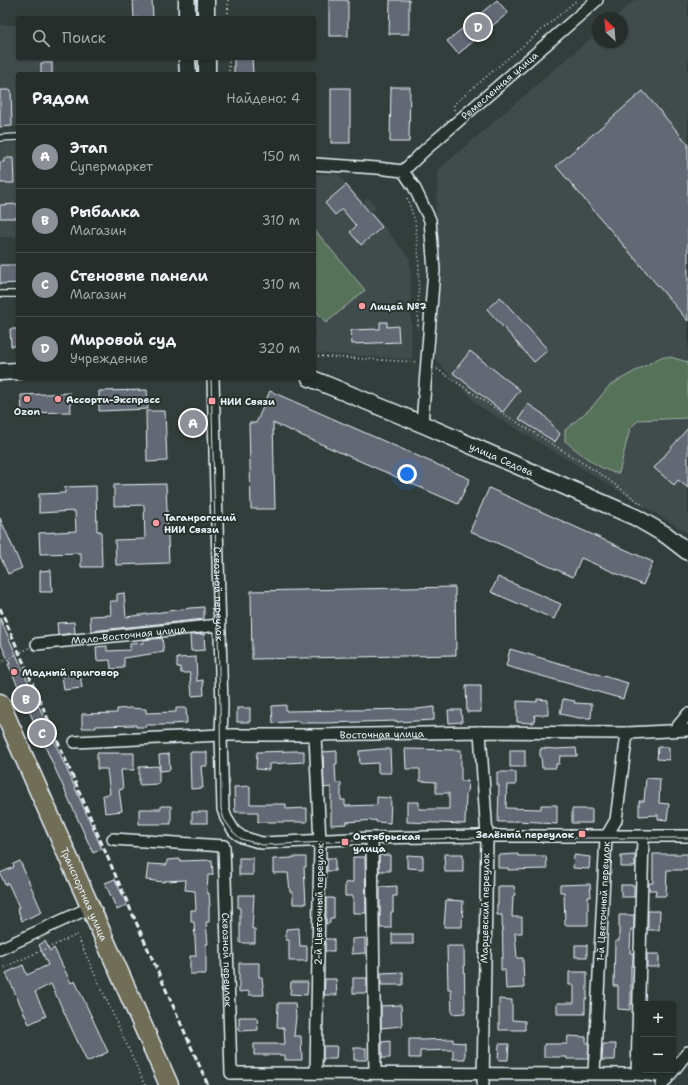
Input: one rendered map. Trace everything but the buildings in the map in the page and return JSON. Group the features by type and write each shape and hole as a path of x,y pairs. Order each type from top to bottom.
{"main road":[{"path":"187,0 187,16"},
{"path":"206,0 206,16"},
{"path":"188,60 188,72"},
{"path":"207,60 207,72"},
{"path":"0,372 16,371"},
{"name":"улица Седова","path":"315,380 422,424 636,517 666,535 688,552"},
{"name":"Транспортная улица","path":"0,703 168,1085"}],"street":[{"name":"Ремесленная улица","path":"403,171 597,0"},
{"path":"316,164 403,171 414,187 430,220 434,270 422,424"},
{"name":"Сквозной переулок","path":"213,380 218,530 223,809 226,818 234,831 242,837 251,840 262,843 320,841"},
{"name":"Мало-Восточная улица","path":"37,644 219,625"},
{"path":"675,730 688,714"},
{"name":"Восточная улица","path":"75,742 221,735 480,732 627,733 688,730"},
{"name":"Марцевский переулок","path":"480,732 487,836 483,1085"},
{"name":"1-й Цветочный переулок","path":"594,1073 606,836 616,820 627,733"},
{"name":"2-й Цветочный переулок","path":"315,735 320,841 316,1073"},
{"path":"320,841 372,838 487,836 688,836"},
{"path":"637,1074 643,836"},
{"path":"372,838 375,1073"},
{"name":"Сквозной переулок","path":"113,839 224,846 231,1073 316,1073"},
{"path":"0,949 89,908"},
{"path":"316,1073 594,1073 637,1074 665,1081 688,1052"}],"lane":[{"path":"0,138 16,137"},
{"path":"0,294 16,294"}],"path":[{"path":"228,0 228,16"},
{"path":"454,112 454,104 577,0"},
{"path":"229,60 229,72"},
{"path":"405,192 415,222 418,252 418,330"},
{"path":"316,356 427,362 499,412 602,475 644,507"},
{"path":"0,663 37,644"},
{"path":"0,969 77,935 144,1085"}],"shaded area":[{"path":"635,0 688,0 688,533 479,406 436,360 436,215 438,170 592,37 592,48 628,48 628,12 621,12"},
{"path":"0,25 16,25 16,60 53,60 54,72 16,72 16,127 0,128"},
{"path":"16,143 16,237 0,237 0,144"},
{"name":"Лицей №7","path":"316,174 338,174 363,202 368,197 376,207 372,212 410,259 412,359 316,353"}],"green space":[{"path":"316,231 365,290 326,323 316,310"},
{"path":"661,357 670,357 688,362 688,418 639,420 630,428 619,473 612,472 598,466 565,441 565,430 591,408 610,385"}],"tram line":[{"path":"195,0 196,16"},
{"path":"196,60 197,72"},
{"path":"211,380 220,707 221,809 224,819 233,832 241,839 262,845 372,840 479,838 688,838"}],"railway":[{"path":"0,608 208,1085"}],"place":[{"name":"Мировой суд","path":"478,27"},
{"name":"Лицей №7","path":"362,306"},
{"name":"Ozon","path":"27,399"},
{"name":"Ассорти-Экспресс","path":"58,399"},
{"name":"НИИ Связи","path":"212,401"},
{"name":"Этап","path":"193,423"},
{"name":"Таганрогский НИИ Связи","path":"156,523"},
{"name":"Модный приговор","path":"14,672"},
{"name":"Рыбалка","path":"26,699"},
{"name":"Стеновые панели","path":"42,733"},
{"name":"Зелёный переулок","path":"582,834"},
{"name":"Октябрьская улица","path":"345,842"}]}
